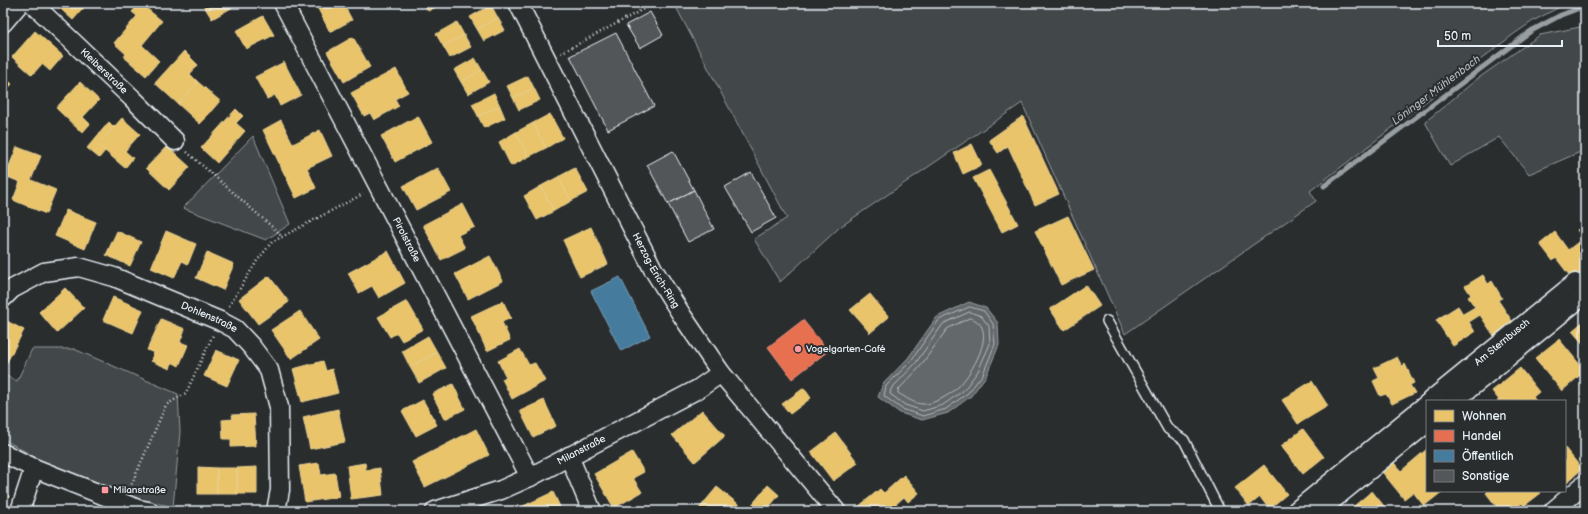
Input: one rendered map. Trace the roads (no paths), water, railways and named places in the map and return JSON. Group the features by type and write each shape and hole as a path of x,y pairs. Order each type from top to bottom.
{"street":[{"path":"3,23 20,3"},
{"name":"Kleiberstraße","path":"32,3 175,141"},
{"name":"Pirolstraße","path":"283,3 530,477"},
{"name":"Herzog-Erich-Ring","path":"518,3 546,61 653,269 682,317 721,373 836,511"},
{"name":"Dohlenstraße","path":"3,298 12,289 44,272 79,267 114,277 220,321 235,329 251,346 269,370 279,407 280,490 276,511"},
{"name":"Am Sternbusch","path":"1431,400 1580,289"},
{"name":"Am Sternbusch","path":"1455,400 1580,289"},
{"name":"Milanstraße","path":"435,511 501,490 530,477 698,390 721,373"},
{"path":"1320,511 1399,437 1426,405"},
{"path":"1296,511 1399,437 1426,424"},
{"path":"3,453 34,468 138,509 149,511"},
{"path":"569,456 592,511"},
{"path":"20,511 34,468"},
{"path":"1552,511 1585,484"}],"lane":[{"path":"1107,321 1168,428 1184,440 1220,511"}],"water":[{"path":"969,302 986,308 998,323 999,345 986,376 971,396 948,413 922,420 900,413 878,397 883,384 908,358 937,317"}],"waterway":[{"name":"Löninger Mühlenbach","path":"1324,186 1531,31 1561,15 1585,6"}],"place":[{"name":"Vogelgarten-Café","path":"798,349"},
{"name":"Milanstraße","path":"105,490"}]}
